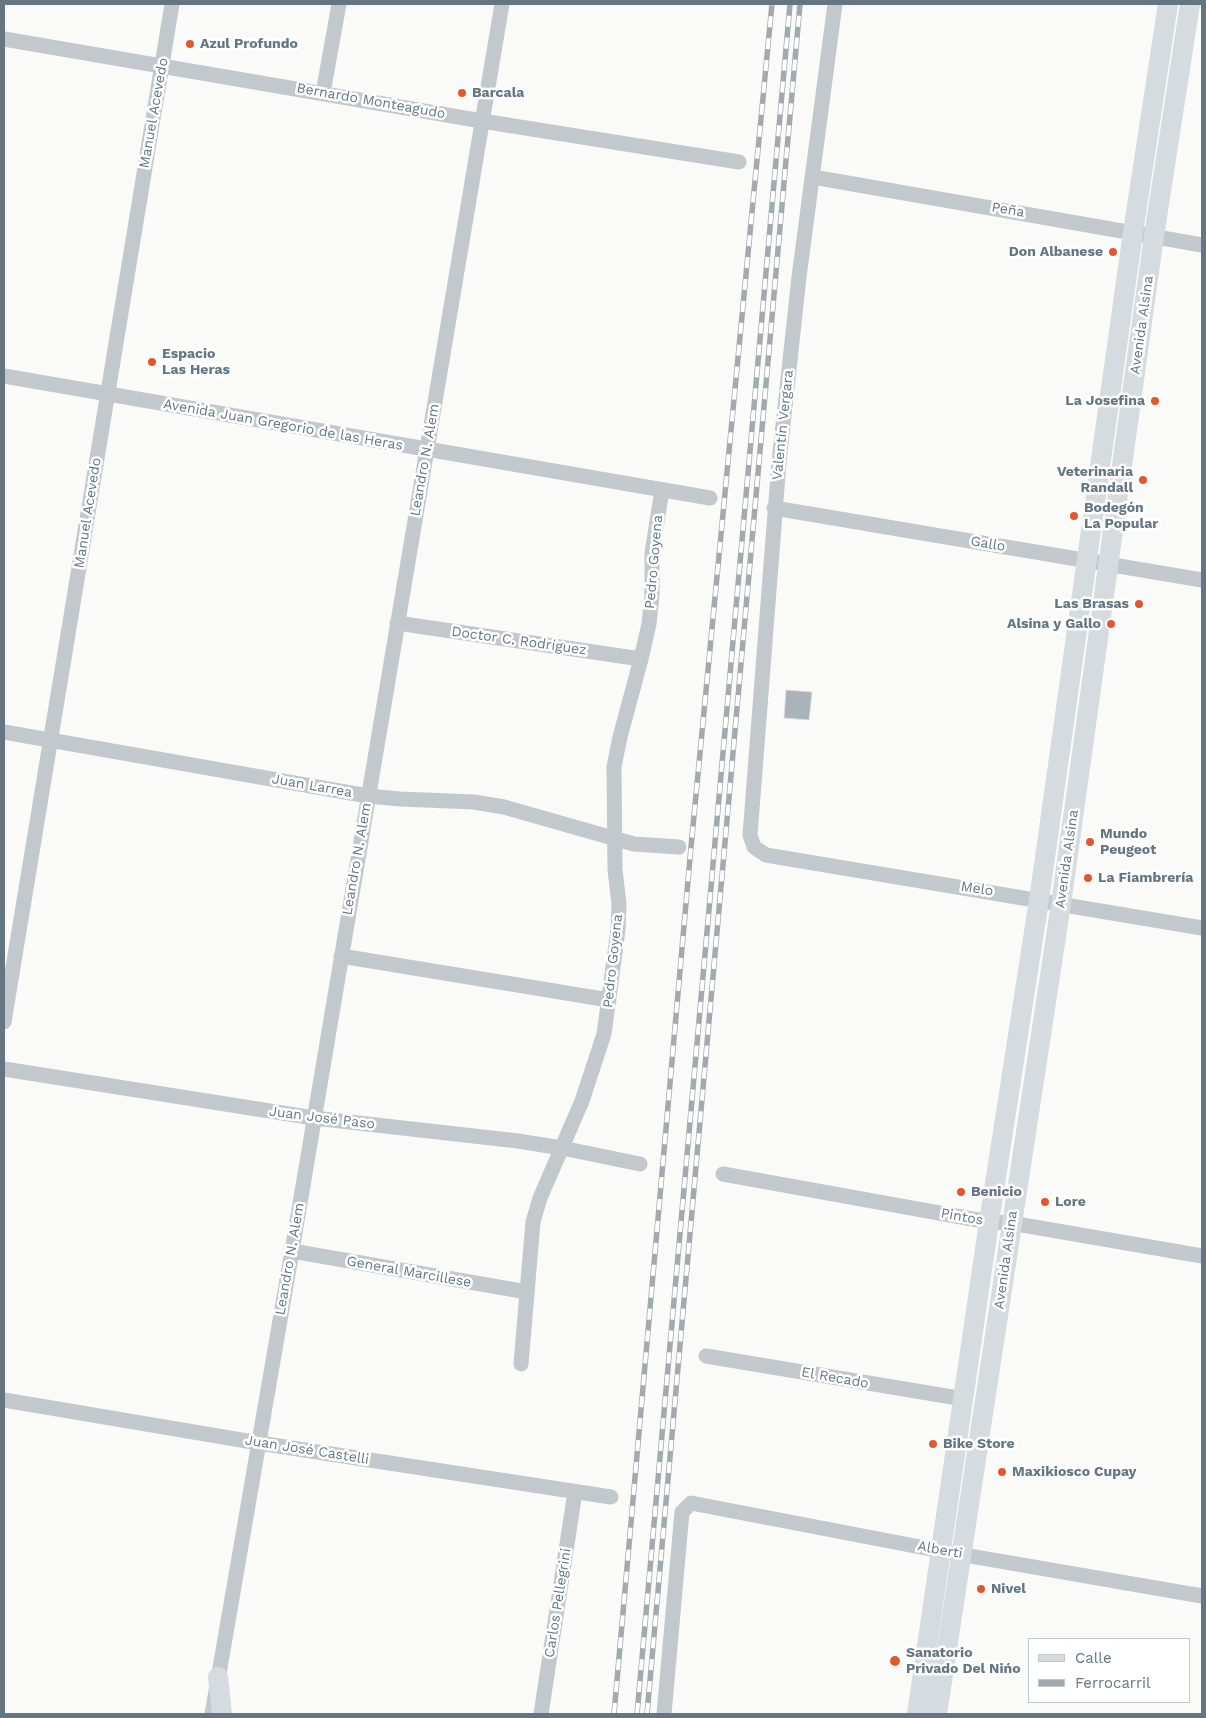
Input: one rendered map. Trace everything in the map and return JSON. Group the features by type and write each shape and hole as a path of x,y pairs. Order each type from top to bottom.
{"main road":[{"name":"Avenida Alsina","path":"917,1714 1039,900 1132,232 1168,4"},
{"name":"Avenida Alsina","path":"937,1714 1061,904 1154,236 1190,4"},
{"path":"218,1677 222,1714"}],"street":[{"name":"Manuel Acevedo","path":"4,1022 172,4"},
{"path":"323,93 339,4"},
{"name":"Leandro N. Alem","path":"212,1714 502,4"},
{"name":"Valentín Vergara","path":"754,847 750,835 774,508 799,277 834,4"},
{"name":"Bernardo Monteagudo","path":"4,39 482,121 739,162"},
{"name":"Peña","path":"813,177 1202,245"},
{"name":"Avenida Juan Gregorio de las Heras","path":"4,376 710,498"},
{"name":"Pedro Goyena","path":"521,1364 533,1222 540,1198 582,1101 604,1034 618,930 614,767 648,624 652,596 652,554 662,490"},
{"name":"Gallo","path":"774,508 1202,580"},
{"name":"Doctor C. Rodríguez","path":"397,623 641,659"},
{"name":"Juan Larrea","path":"4,732 368,796 474,802 504,807 634,844 679,847"},
{"name":"Melo","path":"754,847 766,855 1202,928"},
{"path":"341,956 609,1000"},
{"name":"Juan José Paso","path":"4,1069 314,1118 518,1141 640,1164"},
{"name":"Pintos","path":"723,1174 990,1222 1011,1223 1202,1256"},
{"name":"General Marcillese","path":"292,1251 527,1292"},
{"name":"El Recado","path":"706,1356 964,1399"},
{"name":"Juan José Castelli","path":"4,1400 259,1443 611,1497"},
{"name":"Carlos Pellegrini","path":"542,1714 576,1492"},
{"name":"Alberti","path":"664,1714 682,1512 691,1503 962,1554 1202,1596"}],"building":[{"path":"786,690 812,692 809,720 784,718"}],"railway":[{"path":"614,1714 691,847 772,4"},
{"path":"637,1714 790,4"},
{"path":"647,1714 800,4"}],"place":[{"name":"Azul Profundo","path":"190,44"},
{"name":"Barcala","path":"462,93"},
{"name":"Don Albanese","path":"1113,252"},
{"name":"Espacio Las Heras","path":"152,362"},
{"name":"La Josefina","path":"1155,401"},
{"name":"Veterinaria Randall","path":"1143,480"},
{"name":"Bodegón La Popular","path":"1074,516"},
{"name":"Las Brasas","path":"1139,604"},
{"name":"Alsina y Gallo","path":"1111,624"},
{"name":"Mundo Peugeot","path":"1090,842"},
{"name":"La Fiambrería","path":"1088,878"},
{"name":"Benicio","path":"961,1192"},
{"name":"Lore","path":"1045,1202"},
{"name":"Bike Store","path":"933,1444"},
{"name":"Maxikiosco Cupay","path":"1002,1472"},
{"name":"Nivel","path":"981,1589"},
{"name":"Sanatorio Privado Del Nińo","path":"895,1661"}]}
